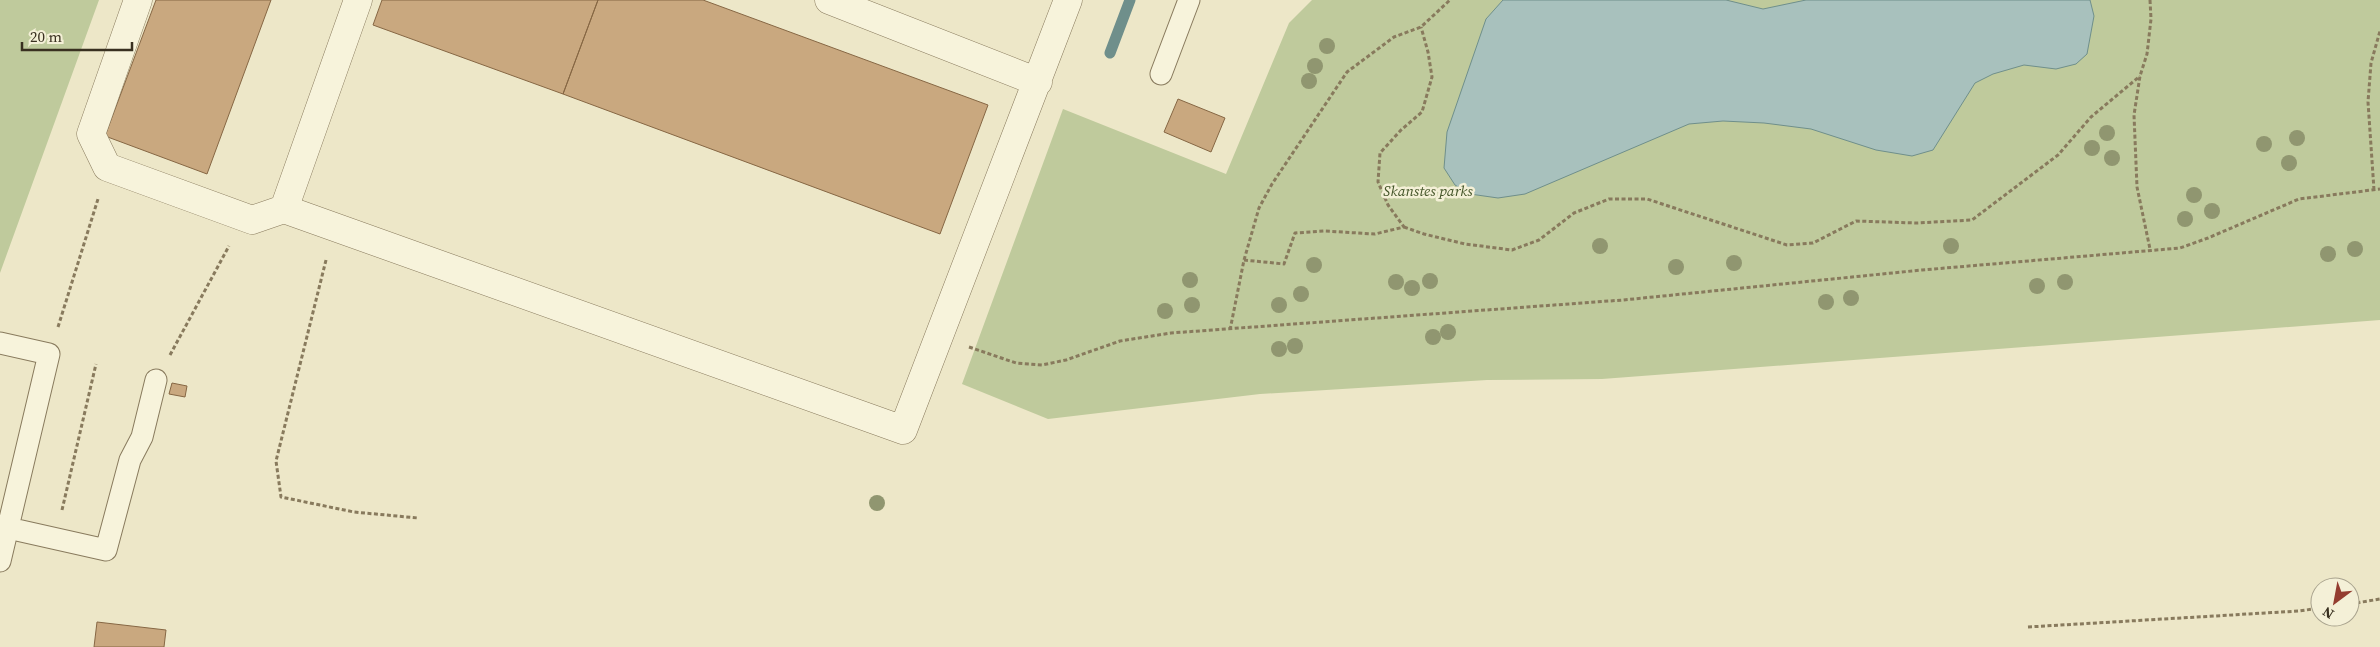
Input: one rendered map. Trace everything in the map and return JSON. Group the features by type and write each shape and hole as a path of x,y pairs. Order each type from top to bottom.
{"street":[{"path":"138,0 92,134 107,168 252,220 284,209 903,430 1068,0"},
{"path":"284,209 358,0"},
{"path":"829,0 861,6 1038,82"}],"lane":[{"path":"1161,74 1189,0"},
{"path":"0,343 49,354 0,561"},
{"path":"8,528 106,550 130,460 142,437 156,380"}],"path":[{"path":"1230,330 1244,260 1259,208 1272,184 1347,72 1394,36 1421,27 1450,0"},
{"path":"2150,0 2151,19 2147,54 2140,76 2134,115 2137,187 2150,249"},
{"path":"1404,227 1388,205 1378,182 1380,153 1422,112 1432,77 1421,27"},
{"path":"2374,190 2368,102 2370,62 2380,31"},
{"path":"1244,260 1284,264 1295,234 1324,232 1375,234 1404,227 1465,244 1512,250 1539,240 1574,213 1609,199 1647,199 1787,245 1813,243 1856,220 1916,222 1972,220 2058,155 2092,117 2140,76"},
{"path":"49,354 107,168"},
{"path":"939,336 1016,363 1042,365 1066,360 1120,341 1171,333 1623,300 2150,249 2180,248 2299,199 2380,189"},
{"path":"156,380 245,218"},
{"path":"335,228 276,461 281,497 354,512 418,518"},
{"path":"14,503 61,514 96,364"},
{"path":"2360,602 2380,599"},
{"path":"2028,627 2310,609"}],"green space":[{"path":"0,0 99,0 0,273"},
{"name":"Skanstes parks","path":"1312,0 2380,0 2380,320 1602,379 1487,380 1260,394 1048,419 962,384 1063,109 1226,174 1289,23"}],"water":[{"path":"1503,0 1726,0 1763,9 1806,0 2090,0 2094,16 2087,54 2076,64 2056,69 2024,65 1993,74 1975,83 1933,150 1912,156 1876,150 1811,129 1764,123 1723,121 1689,124 1525,194 1498,198 1470,194 1455,185 1444,168 1447,132 1486,19"}],"building":[{"path":"156,0 271,0 207,174 105,136"},
{"path":"382,0 598,0 563,94 373,25"},
{"path":"598,0 703,0 988,105 940,234 563,94"},
{"path":"1178,99 1225,118 1211,152 1164,132"},
{"path":"172,383 187,386 185,397 169,394"},
{"path":"97,622 166,630 164,647 94,647"}],"waterway":[{"path":"1110,53 1130,0"}]}
